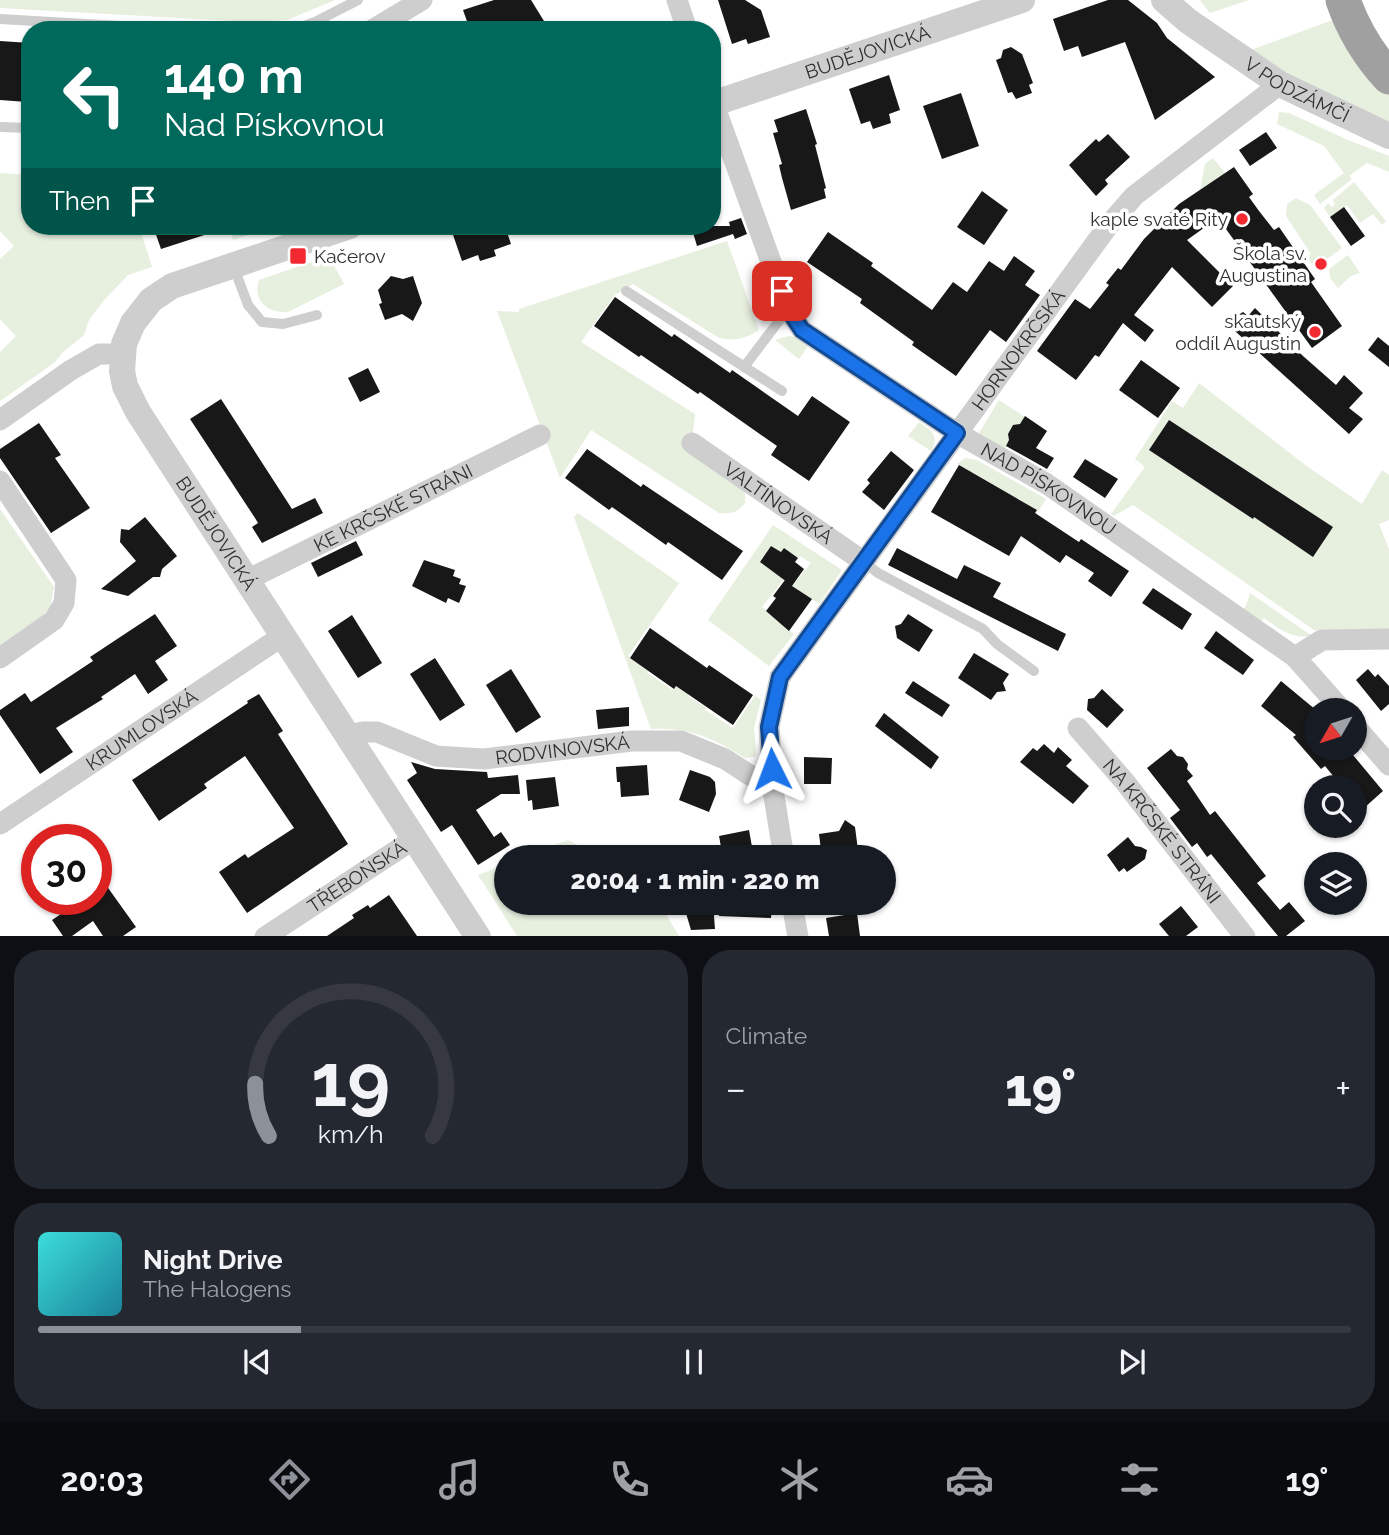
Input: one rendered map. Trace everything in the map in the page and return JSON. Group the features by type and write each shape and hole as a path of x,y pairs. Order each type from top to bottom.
{"highway":[{"path":"1343,0 1361,42 1389,77"},
{"path":"1361,0 1369,20 1389,50"}],"street":[{"path":"387,21 422,0"},
{"path":"677,0 684,21"},
{"name":"BUDĚJOVICKÁ","path":"721,99 1022,0"},
{"name":"V PODZÁMČÍ","path":"1164,0 1208,35 1280,84 1389,136"},
{"name":"V PODZÁMČÍ","path":"1183,0 1208,35"},
{"name":"HORNOKRČSKÁ","path":"782,845 773,790 769,727 780,677 1108,226 1134,196 1280,84"},
{"name":"NAD PÍSKOVNOU","path":"721,124 788,309 802,330 957,433 1047,484 1295,657 1331,698"},
{"name":"BUDĚJOVICKÁ","path":"322,235 172,286 151,300 142,309 127,334 122,371 125,386 138,412 478,936"},
{"path":"0,420 71,370 99,354 123,354"},
{"name":"KE KRČSKÉ STRÁNI","path":"247,580 540,435"},
{"name":"VALTÍNOVSKÁ","path":"692,443 864,562"},
{"path":"0,481 66,580 64,603 54,620 0,658"},
{"name":"KRUMLOVSKÁ","path":"0,824 282,636"},
{"path":"1295,657 1322,640 1389,639"},
{"name":"NA KRČSKÉ STRÁNI","path":"1077,728 1125,782 1245,936"},
{"name":"RODVINOVSKÁ","path":"346,735 377,732 436,756 484,759 632,741 681,741 725,759 773,790"},
{"path":"1367,740 1389,765"},
{"name":"TŘEBOŇSKÁ","path":"265,936 414,839"},
{"path":"794,915 798,936"}],"lane":[{"path":"317,21 358,0"},
{"path":"0,19 35,21"},
{"path":"0,127 21,128"},
{"path":"233,265 248,304 262,322 283,324 317,315"},
{"path":"626,291 782,391"},
{"path":"744,368 788,309"},
{"path":"864,562 878,573 983,629 997,645 1034,671"}],"green space":[{"path":"0,0 335,0 287,20 269,21 0,8"},
{"path":"1200,0 1249,0 1210,13"},
{"path":"1341,17 1389,85 1389,122 1309,86 1248,51"},
{"path":"1279,112 1289,113 1389,156 1389,172 1367,163 1349,176 1352,179 1320,204 1314,195 1344,173 1324,146 1277,124"},
{"path":"1213,158 1225,173 1200,190 1205,164"},
{"path":"0,173 21,174 21,235 142,235 152,267 128,275 89,320 84,335 54,363 0,401 0,352 16,336 0,319 0,259 14,246 0,231"},
{"path":"1354,182 1386,221 1382,225 1373,214 1360,223 1347,205 1330,217 1324,208 1328,203 1332,207 1335,204 1333,200"},
{"path":"1296,198 1310,205 1342,248 1315,268 1307,257 1311,254 1286,216 1287,204"},
{"path":"231,235 248,235 233,240"},
{"path":"727,241 759,330 740,338 719,338 633,284 615,295 581,342 695,414 691,452 745,491 745,503 734,512 719,513 591,430 560,478 497,311 519,312 519,309"},
{"path":"1348,255 1360,273 1351,276 1338,288 1330,278 1329,269"},
{"path":"329,256 344,284 288,312 274,311 263,304 258,294 259,280"},
{"path":"767,284 773,305 765,322 754,289"},
{"path":"789,336 808,346 799,359 775,340"},
{"path":"1199,383 1308,467 1362,504 1382,470 1389,475 1389,520 1379,524 1389,549 1389,629 1314,630 1133,505 1114,516 1111,514 1145,467 1135,459 1172,401 1183,408","holes":["1169,420 1273,488 1285,500 1288,497 1332,527 1313,557 1256,515 1253,518 1150,450"]},
{"path":"999,400 1025,417 1019,426 1013,425 1005,449 979,433"},
{"path":"919,422 928,428 935,438 931,451 908,436"},
{"path":"965,458 977,460 1046,499 1010,557 1037,510 957,464"},
{"path":"0,509 54,587 50,608 0,645"},
{"path":"578,513 679,583 628,656 648,671 647,673 673,690 677,684 689,692 688,696 706,708 705,710 733,728 755,696 761,700 754,728 755,757 745,758 701,735 678,730 651,729 574,517"},
{"path":"773,525 842,570 819,604 792,586 811,563 784,548 781,552 771,546 760,562 784,579 762,607 794,634 769,666 708,620"},
{"path":"1250,593 1312,636 1292,635 1264,618 1258,625 1240,612 1246,606"},
{"path":"568,840 578,845 554,845"},
{"path":"494,869 494,900 478,875"},
{"path":"504,915 666,915 679,936 517,936"}],"building":[{"path":"494,0 531,0 544,21 467,21 463,10"},
{"path":"718,0 745,0 761,10 770,37 748,44 746,39 732,44"},
{"path":"1108,0 1128,0 1157,23 1167,38 1215,77 1155,120 1125,42 1082,57 1078,46 1064,51 1053,19"},
{"path":"0,41 21,42 21,102 0,100"},
{"path":"1011,47 1022,54 1033,83 1029,85 1032,93 1016,99 1012,92 1008,93 996,60 1001,58 1003,50"},
{"path":"889,75 900,110 889,114 891,123 873,129 870,121 861,124 849,89"},
{"path":"961,93 979,146 942,159 923,106"},
{"path":"806,109 817,144 815,145 826,198 791,210 779,165 782,164 773,133 778,132 774,120"},
{"path":"1266,132 1277,148 1250,166 1239,150"},
{"path":"1108,134 1130,157 1105,180 1108,184 1096,196 1069,165 1096,139 1099,142"},
{"path":"1234,167 1253,194 1249,197 1274,230 1279,227 1315,279 1311,282 1342,326 1312,348 1218,218 1187,240 1233,286 1212,307 1172,267 1134,315 1154,330 1145,342 1123,323 1099,357 1095,355 1076,380 1037,351 1075,299 1090,309 1109,285 1106,283 1118,268 1121,270 1144,239 1179,204"},
{"path":"982,191 1008,210 984,245 957,227"},
{"path":"1344,207 1365,236 1351,246 1330,217"},
{"path":"741,218 747,234 735,239 733,234 697,246 694,235 721,235 721,226 730,226 729,222"},
{"path":"828,232 873,263 871,266 932,310 953,282 967,292 989,261 1004,271 1014,256 1035,271 1025,285 1040,295 1006,342 990,330 956,376 860,303 862,299 807,262"},
{"path":"156,235 204,235 161,249"},
{"path":"453,235 508,235 511,244 494,250 496,256 480,261 478,255 462,261"},
{"path":"391,276 403,279 413,276 422,303 413,321 402,314 385,320 379,304 382,303 378,290"},
{"path":"615,297 672,337 674,334 730,373 732,370 798,416 812,396 850,422 809,481 771,455 777,446 700,392 698,394 594,326"},
{"path":"1255,308 1336,385 1344,375 1363,393 1349,408 1363,419 1349,434 1226,323 1243,312 1248,316"},
{"path":"1378,337 1389,346 1389,367 1368,350"},
{"path":"1141,360 1180,388 1158,418 1119,390"},
{"path":"368,368 380,392 360,402 348,378"},
{"path":"221,399 292,509 315,498 323,513 262,543 252,527 258,523 190,419"},
{"path":"1025,416 1047,431 1036,448 1054,458 1047,469 1006,446 1013,425 1020,424"},
{"path":"1169,420 1333,527 1313,557 1149,450"},
{"path":"39,423 61,455 55,458 90,508 51,533 0,458 0,449"},
{"path":"587,449 641,487 643,484 743,551 722,580 612,507 609,510 565,478"},
{"path":"891,451 914,470 884,510 862,492 870,483 867,480"},
{"path":"1085,459 1118,479 1105,498 1073,477"},
{"path":"959,465 1037,510 1035,513 1129,571 1111,597 1088,581 1094,573 1066,555 1060,563 1021,536 1009,556 931,512"},
{"path":"145,517 177,556 162,569 160,577 153,577 128,596 101,589 136,561 120,542 121,529 129,530"},
{"path":"356,541 363,555 318,577 311,563"},
{"path":"771,546 781,552 784,548 798,558 795,562 804,569 792,586 812,599 789,631 766,611 785,580 760,562"},
{"path":"897,548 957,579 964,565 1001,583 993,597 1066,634 1058,651 888,565"},
{"path":"424,560 455,570 453,576 461,579 459,584 466,586 459,603 448,598 446,603 412,586"},
{"path":"1153,588 1192,614 1182,630 1142,603"},
{"path":"155,614 177,646 155,661 168,680 148,694 135,674 101,697 103,699 56,728 73,752 40,774 0,715 0,710 25,693 31,702 93,661 90,657"},
{"path":"908,614 933,630 919,652 897,638 895,626 901,624"},
{"path":"352,615 382,663 358,678 328,631"},
{"path":"650,628 707,668 709,665 753,695 733,725 630,658"},
{"path":"1216,631 1254,660 1243,675 1204,648"},
{"path":"974,653 1009,674 1003,683 1006,691 997,692 991,700 958,678"},
{"path":"435,658 465,705 440,721 410,674"},
{"path":"511,669 541,717 516,733 486,685"},
{"path":"1368,669 1375,677 1378,674 1389,686 1389,704 1381,711 1356,680"},
{"path":"913,681 950,705 942,717 905,693"},
{"path":"1281,681 1304,700 1304,750 1293,737 1296,735 1261,706"},
{"path":"1102,689 1124,710 1107,728 1087,710 1088,699 1094,698"},
{"path":"259,694 283,731 278,734 348,844 247,913 219,872 245,854 248,858 294,828 245,756 204,784 207,788 159,821 132,780"},
{"path":"629,707 629,726 598,729 596,710"},
{"path":"884,713 939,757 931,769 875,726"},
{"path":"1044,744 1054,753 1058,747 1072,760 1066,766 1089,786 1073,804 1020,762 1033,748 1037,751"},
{"path":"1171,749 1188,764 1187,769 1193,776 1187,781 1210,815 1215,811 1266,876 1257,883 1280,910 1289,902 1305,921 1286,936 1278,936 1211,854 1207,857 1197,843 1192,847 1170,818 1180,810 1147,768"},
{"path":"804,757 832,758 831,784 804,784"},
{"path":"1314,761 1358,761 1383,791 1367,805 1367,775 1332,775 1325,766 1321,769"},
{"path":"411,762 435,769 487,772 488,778 518,775 520,794 501,794 476,810 494,837 501,832 510,845 494,845 494,855 478,865 452,825 441,832 407,780 417,773"},
{"path":"647,765 649,795 621,797 616,767"},
{"path":"690,770 710,777 715,782 716,794 709,812 679,800"},
{"path":"555,777 559,806 533,810 532,800 528,801 526,780"},
{"path":"845,820 855,827 857,845 820,845 819,834 839,831"},
{"path":"749,830 752,845 721,845 719,836"},
{"path":"1128,837 1135,846 1147,850 1145,859 1127,872 1124,868 1119,872 1107,855"},
{"path":"112,893 136,927 123,936 103,936 93,921 72,936 63,936 52,920 60,915 112,915"},
{"path":"389,895 417,936 327,936 354,918 352,915 368,905 370,908"},
{"path":"1181,906 1198,927 1186,936 1169,936 1159,924"},
{"path":"687,915 714,915 715,929 691,930"},
{"path":"719,915 771,915 771,918"},
{"path":"857,915 860,936 829,936 826,918"}],"place":[{"name":"kaple svaté Rity","path":"1242,219"},
{"name":"Kačerov","path":"298,256"},
{"name":"Škola sv. Augustina","path":"1321,264"},
{"name":"skautský oddíl Augustin","path":"1315,332"}],"route":[{"path":"772,769 769,727 780,677 957,433 802,330 788,309 782,291"}]}
